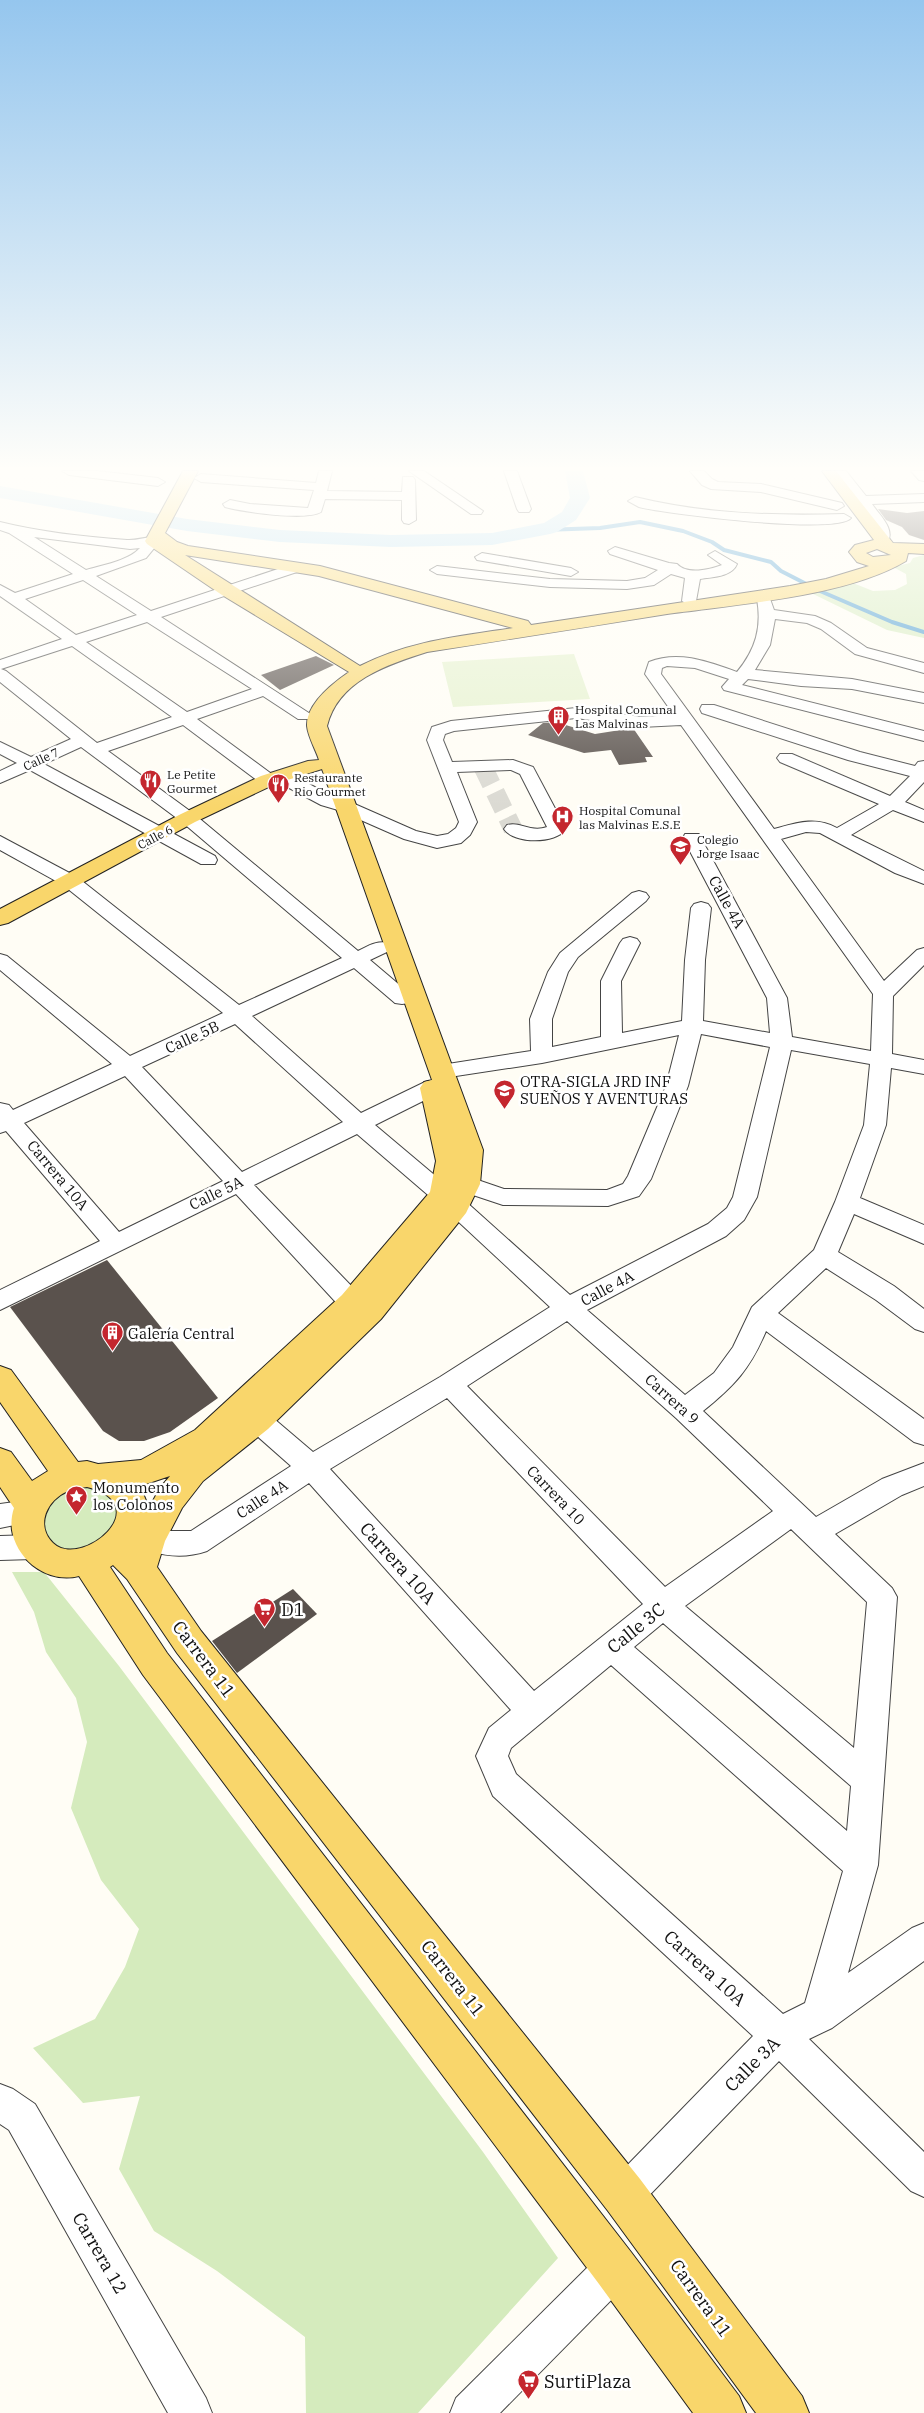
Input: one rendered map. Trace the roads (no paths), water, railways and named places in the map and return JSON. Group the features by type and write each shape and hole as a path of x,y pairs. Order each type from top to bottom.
{"main road":[{"path":"218,584 352,668"},
{"path":"367,584 522,625"},
{"path":"438,1079 336,804 315,765 303,728 304,715 310,702 324,688 352,668 387,651 416,643 522,625 800,584"},
{"path":"0,1460 26,1524 28,1536 33,1547 47,1558 67,1563 125,1549 192,1472 257,1420 371,1311 455,1195 470,1150 402,998 382,947 336,804 317,726 318,715 338,689 360,672 392,657 424,647 766,604 788,586"},
{"name":"Calle 6","path":"0,918 162,834 188,818 274,778 315,765"},
{"path":"20,1511 54,1483 70,1477 87,1474 104,1476 144,1473 167,1463 206,1439 352,1303 455,1195"},
{"path":"0,1378 70,1477"},
{"path":"104,1476 117,1481 128,1491 133,1502 134,1516 125,1549 155,1664 615,2268 722,2413"},
{"name":"Carrera 11","path":"125,1549 189,1642 624,2195 785,2413"}],"street":[{"path":"14,598 60,584"},
{"path":"101,584 304,715"},
{"path":"0,665 250,584"},
{"path":"587,584 637,584"},
{"path":"621,584 627,585"},
{"path":"689,600 692,584"},
{"path":"0,589 274,778 410,835 437,842 454,839 464,831 468,822 435,740 438,731 451,726 576,713 641,722 687,723 708,709 739,680 766,641 766,604 826,626 861,651 924,668"},
{"path":"685,1410 723,1380 744,1352 761,1314 824,1255 848,1202 875,1125 881,1059 883,994 687,723 653,674 654,664 662,660 680,660 739,680 924,736"},
{"path":"0,674 89,745 188,818 402,998"},
{"path":"739,680 852,684 924,698"},
{"name":"Calle 7","path":"0,778 29,764 89,745 186,719 265,690"},
{"path":"708,709 854,756 923,771"},
{"path":"0,748 208,860"},
{"path":"786,758 894,802 924,817"},
{"path":"446,767 513,764 527,771 557,829 542,836 523,835 514,829"},
{"path":"838,834 894,802 923,771"},
{"path":"769,836 815,826 838,834 902,870 924,878"},
{"name":"Calle 4A","path":"125,1549 177,1546 197,1542 311,1467 449,1384 568,1308 717,1230 736,1214 744,1197 782,1042 777,998 692,838"},
{"name":"Carrera 9","path":"0,842 70,881 238,1015 359,1124 455,1195 568,1308 685,1410 792,1513 816,1531 882,1596 868,1780"},
{"path":"542,1056 541,1019 558,972 570,953 639,897"},
{"path":"455,1195 503,1198 608,1198 631,1190 639,1179 678,1086 692,1026 701,908"},
{"path":"612,1042 611,981 630,943"},
{"name":"Calle 5B","path":"4,1118 128,1066 358,960 382,947"},
{"path":"883,994 924,954"},
{"path":"0,960 128,1066 352,1303"},
{"path":"692,1026 924,1067"},
{"name":"Calle 5A","path":"0,1301 359,1124 438,1079 692,1026"},
{"name":"Carrera 10A","path":"4,1118 115,1243"},
{"path":"848,1202 924,1235"},
{"path":"824,1255 885,1293 924,1322"},
{"path":"761,1314 924,1434"},
{"name":"Carrera 10","path":"449,1384 663,1605 868,1780"},
{"name":"Carrera 10A","path":"257,1420 311,1467 533,1712"},
{"path":"816,1531 892,1487 924,1474"},
{"name":"Calle 3C","path":"492,1756 500,1738 663,1605 792,1513"},
{"path":"0,1548 33,1547"},
{"path":"612,1647 861,1865"},
{"name":"Carrera 10A","path":"492,1756 504,1785 779,2035 924,2178"},
{"path":"819,2015 861,1865 868,1780"},
{"name":"Calle 3A","path":"624,2195 779,2035 819,2015 924,1940"},
{"name":"Carrera 12","path":"0,2102 22,2117 191,2413"},
{"path":"471,2413 615,2268"}],"waterway":[{"path":"806,584 892,622 924,632"}],"tunnel":[{"path":"483,767 513,829"}],"place":[{"name":"Hospital Comunal Las Malvinas","path":"559,735"},
{"name":"Le Petite Gourmet","path":"151,800"},
{"name":"Restaurante Rio Gourmet","path":"278,803"},
{"name":"Hospital Comunal las Malvinas E.S.E","path":"563,836"},
{"name":"Colegio Jorge Isaac","path":"681,865"},
{"name":"OTRA-SIGLA JRD INF SUEÑOS Y AVENTURAS","path":"504,1109"},
{"name":"Galería Central","path":"112,1352"},
{"name":"Monumento los Colonos","path":"77,1515"},
{"name":"D1","path":"265,1628"},
{"name":"SurtiPlaza","path":"528,2400"}]}
